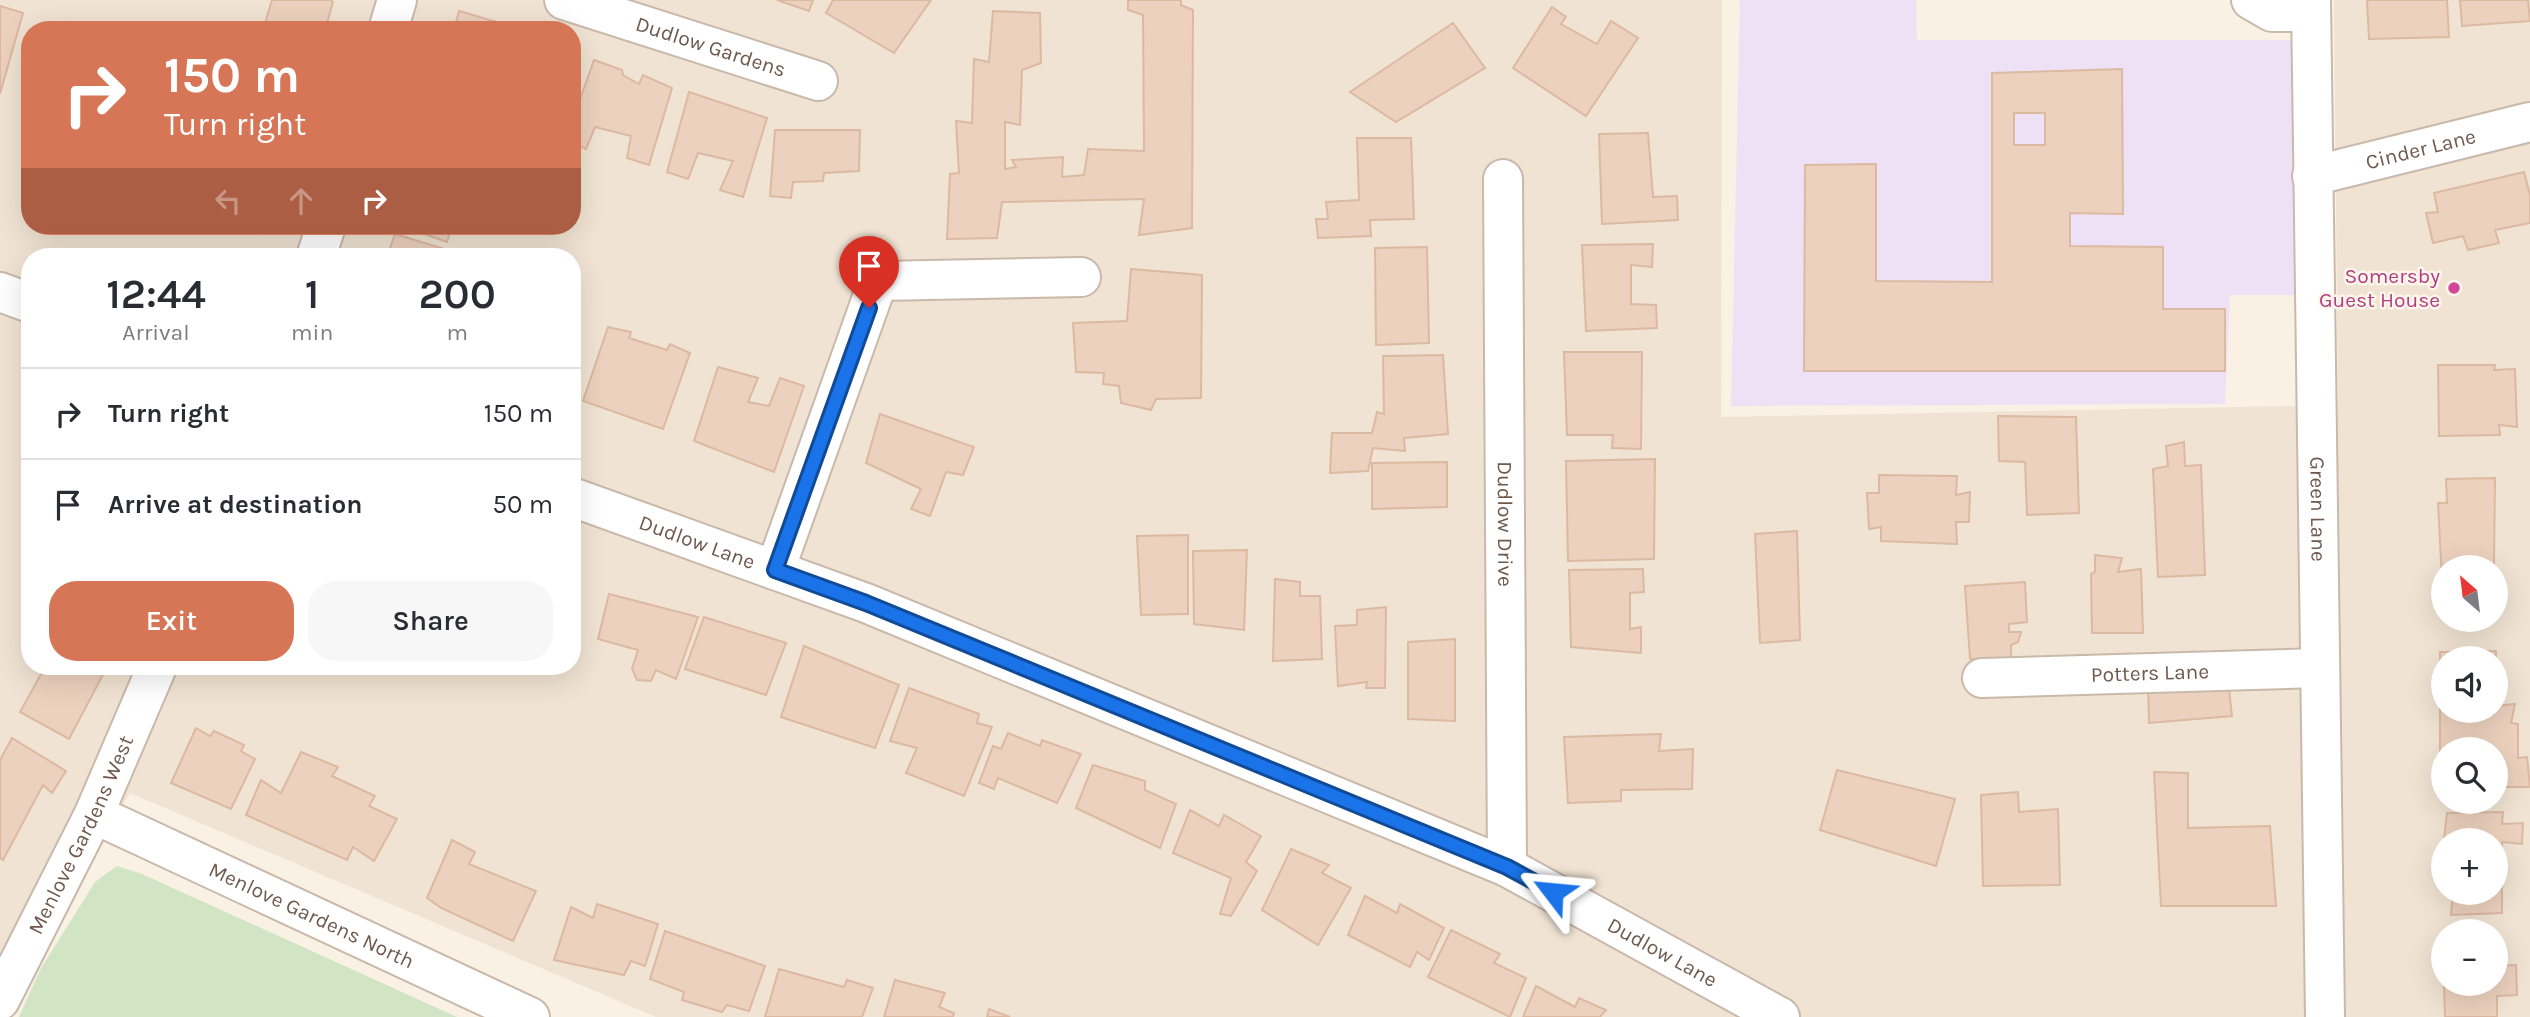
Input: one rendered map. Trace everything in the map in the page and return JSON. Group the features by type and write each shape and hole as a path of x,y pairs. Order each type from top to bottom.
{"street":[{"path":"391,21 397,0"},
{"name":"Dudlow Gardens","path":"564,0 818,81"},
{"path":"2251,0 2272,12 2311,6"},
{"name":"Green Lane","path":"2311,6 2325,1017"},
{"name":"Cinder Lane","path":"2312,176 2530,122"},
{"name":"Dudlow Drive","path":"1503,179 1507,867"},
{"path":"775,570 878,282 1081,277"},
{"path":"0,292 21,300"},
{"name":"Dudlow Lane","path":"581,499 866,603 1507,867 1780,1017"},
{"name":"Potters Lane","path":"1982,678 2319,668"},
{"name":"Menlove Gardens West","path":"0,1000 94,814 153,675"},
{"name":"Menlove Gardens North","path":"94,814 530,1017"}],"shaded area":[{"path":"0,0 1722,0 1721,417 2291,406 2338,411 2334,0 2530,0 2530,1017 656,1017 130,793 0,1001"},
{"path":"1740,0 1916,0 1917,40 2311,40 2314,295 2230,295 2225,404 1731,406"}],"green space":[{"path":"117,866 142,874 457,1017 19,1017 40,970 95,882"}],"building":[{"path":"272,0 333,2 328,21 266,21"},
{"path":"777,0 813,0 809,11"},
{"path":"833,0 931,0 894,53 826,13"},
{"path":"1128,0 1181,0 1181,5 1193,10 1192,228 1139,235 1144,199 1002,202 997,238 947,239 950,174 959,173 956,121 972,123 974,59 989,62 993,11 1040,13 1041,63 1022,70 1020,125 1005,122 1005,169 1016,167 1012,160 1063,157 1062,177 1084,175 1088,149 1144,151 1143,15 1128,10"},
{"path":"2367,0 2447,0 2449,37 2369,39"},
{"path":"2460,0 2528,0 2530,21 2462,26"},
{"path":"0,6 23,13 0,94"},
{"path":"1552,7 1566,17 1561,24 1597,44 1611,21 1638,38 1586,116 1513,68"},
{"path":"459,11 494,21 456,21"},
{"path":"1453,23 1485,68 1396,122 1350,92"},
{"path":"594,60 622,70 623,75 639,84 643,75 672,88 649,165 627,158 631,136 595,127 586,149 581,146 581,97"},
{"path":"2122,69 2123,214 2070,213 2070,246 2163,247 2163,309 2225,309 2225,371 1804,371 1805,165 1876,164 1876,281 1992,282 1992,73","holes":["2014,113 2045,113 2045,145 2014,145"]},
{"path":"689,92 767,118 743,197 720,190 733,161 698,153 688,179 667,172"},
{"path":"775,130 860,130 859,171 824,173 823,181 793,182 791,198 770,196"},
{"path":"1648,133 1653,197 1677,196 1678,220 1602,224 1599,134"},
{"path":"1357,138 1411,138 1414,219 1370,220 1371,236 1318,238 1316,219 1328,219 1326,202 1359,200"},
{"path":"2524,172 2530,195 2530,223 2495,230 2499,243 2468,250 2463,236 2433,243 2426,213 2438,212 2434,193"},
{"path":"395,235 398,235 441,248 390,248"},
{"path":"427,235 449,235 447,242"},
{"path":"1653,244 1652,267 1631,265 1631,304 1656,305 1657,328 1586,331 1582,245"},
{"path":"1427,247 1429,343 1376,345 1375,248"},
{"path":"1131,269 1202,275 1201,398 1156,399 1151,410 1121,403 1119,386 1103,384 1104,373 1076,372 1073,323 1127,321"},
{"path":"608,327 631,332 629,338 667,350 670,344 690,353 663,429 583,401"},
{"path":"1564,352 1642,352 1641,449 1612,448 1613,435 1567,435"},
{"path":"1443,355 1448,434 1404,438 1405,451 1373,448 1368,471 1330,473 1332,433 1372,433 1377,412 1384,414 1383,356"},
{"path":"2438,365 2495,365 2494,370 2515,369 2517,427 2499,425 2500,435 2439,436"},
{"path":"718,367 758,378 748,402 769,406 780,378 804,386 774,472 694,441"},
{"path":"880,414 974,447 963,475 946,472 930,516 911,509 921,489 866,463"},
{"path":"1998,416 2076,417 2079,513 2027,515 2025,462 1999,461"},
{"path":"2184,442 2185,466 2201,465 2205,575 2158,577 2153,469 2168,466 2166,446"},
{"path":"1655,459 1654,559 1568,561 1566,461"},
{"path":"1447,462 1447,507 1372,509 1372,463"},
{"path":"1879,475 1957,476 1956,495 1970,492 1969,522 1956,522 1957,544 1881,541 1881,527 1869,529 1867,493 1879,493"},
{"path":"2495,478 2494,555 2441,555 2438,503 2447,503 2446,479"},
{"path":"1797,531 1800,640 1760,643 1755,534"},
{"path":"1188,535 1188,614 1141,615 1137,536"},
{"path":"1247,550 1244,630 1194,624 1193,551"},
{"path":"2095,555 2122,558 2118,572 2141,569 2143,633 2092,633 2091,574 2095,572"},
{"path":"1643,569 1644,592 1630,593 1630,629 1641,627 1641,653 1571,647 1569,570"},
{"path":"1275,579 1300,582 1300,596 1320,596 1322,659 1273,661"},
{"path":"2025,582 2027,622 2009,624 2009,632 2021,632 2018,642 2011,645 2011,658 1970,659 1965,586"},
{"path":"609,594 698,617 676,679 656,670 651,681 637,680 632,669 638,650 598,639"},
{"path":"1386,607 1385,688 1366,688 1367,682 1338,686 1335,626 1357,625 1357,610"},
{"path":"704,617 786,643 766,695 685,669"},
{"path":"1455,639 1455,721 1408,719 1408,642"},
{"path":"804,646 899,685 875,748 781,717"},
{"path":"41,675 103,675 69,739 20,712"},
{"path":"2228,680 2232,716 2149,723 2148,684"},
{"path":"909,688 979,714 977,723 992,727 964,796 906,773 917,748 890,741"},
{"path":"2515,704 2511,723 2518,724 2518,758 2527,757 2530,787 2508,787 2508,737 2440,737 2440,723 2508,723 2508,705"},
{"path":"196,728 210,736 214,731 244,745 241,751 255,759 231,809 171,783"},
{"path":"1008,733 1040,746 1042,740 1081,754 1057,803 998,778 994,789 979,783 993,746 1001,749"},
{"path":"1661,734 1659,751 1693,749 1692,789 1621,790 1621,801 1568,803 1564,737"},
{"path":"12,738 66,771 52,793 43,785 3,860 0,858 0,760"},
{"path":"301,752 338,767 332,776 375,796 369,806 397,819 374,861 353,847 347,860 246,815 261,780 281,793"},
{"path":"1093,765 1145,781 1145,790 1176,804 1160,848 1076,808"},
{"path":"1837,770 1955,799 1936,866 1820,830"},
{"path":"2154,772 2188,773 2188,828 2270,826 2276,906 2161,906"},
{"path":"2018,792 2019,812 2058,809 2060,885 1983,886 1981,795"},
{"path":"1190,810 1219,826 1224,815 1261,836 1246,862 1257,871 1231,916 1220,914 1231,878 1173,853"},
{"path":"2447,814 2503,814 2502,824 2523,823 2522,844 2508,843 2508,828 2445,828"},
{"path":"452,840 475,852 469,864 536,891 513,941 441,908 427,898"},
{"path":"1291,849 1329,865 1322,873 1351,888 1318,945 1262,910"},
{"path":"1365,896 1397,913 1400,904 1444,928 1429,960 1417,952 1410,967 1348,935"},
{"path":"597,904 658,924 645,966 631,961 624,975 554,960 571,907 593,918"},
{"path":"2452,905 2502,905 2502,913 2451,915"},
{"path":"1451,930 1500,954 1494,963 1526,978 1510,1017 1428,977"},
{"path":"665,931 765,966 749,1011 727,1005 722,1012 682,1000 684,992 650,979"},
{"path":"2508,965 2516,965 2517,995 2508,995"},
{"path":"779,969 844,987 847,980 873,988 862,1017 765,1017"},
{"path":"895,980 945,993 939,1007 954,1013 953,1017 884,1017"},
{"path":"1536,986 1575,1007 1579,998 1606,1010 1600,1017 1523,1017"},
{"path":"2444,996 2497,996 2497,1017 2445,1017"},
{"path":"989,1009 1010,1017 987,1017"}],"place":[{"name":"Somersby Guest House","path":"2454,288"}],"route":[{"path":"869,308 775,570 866,603 1507,867 1553,892"}]}
